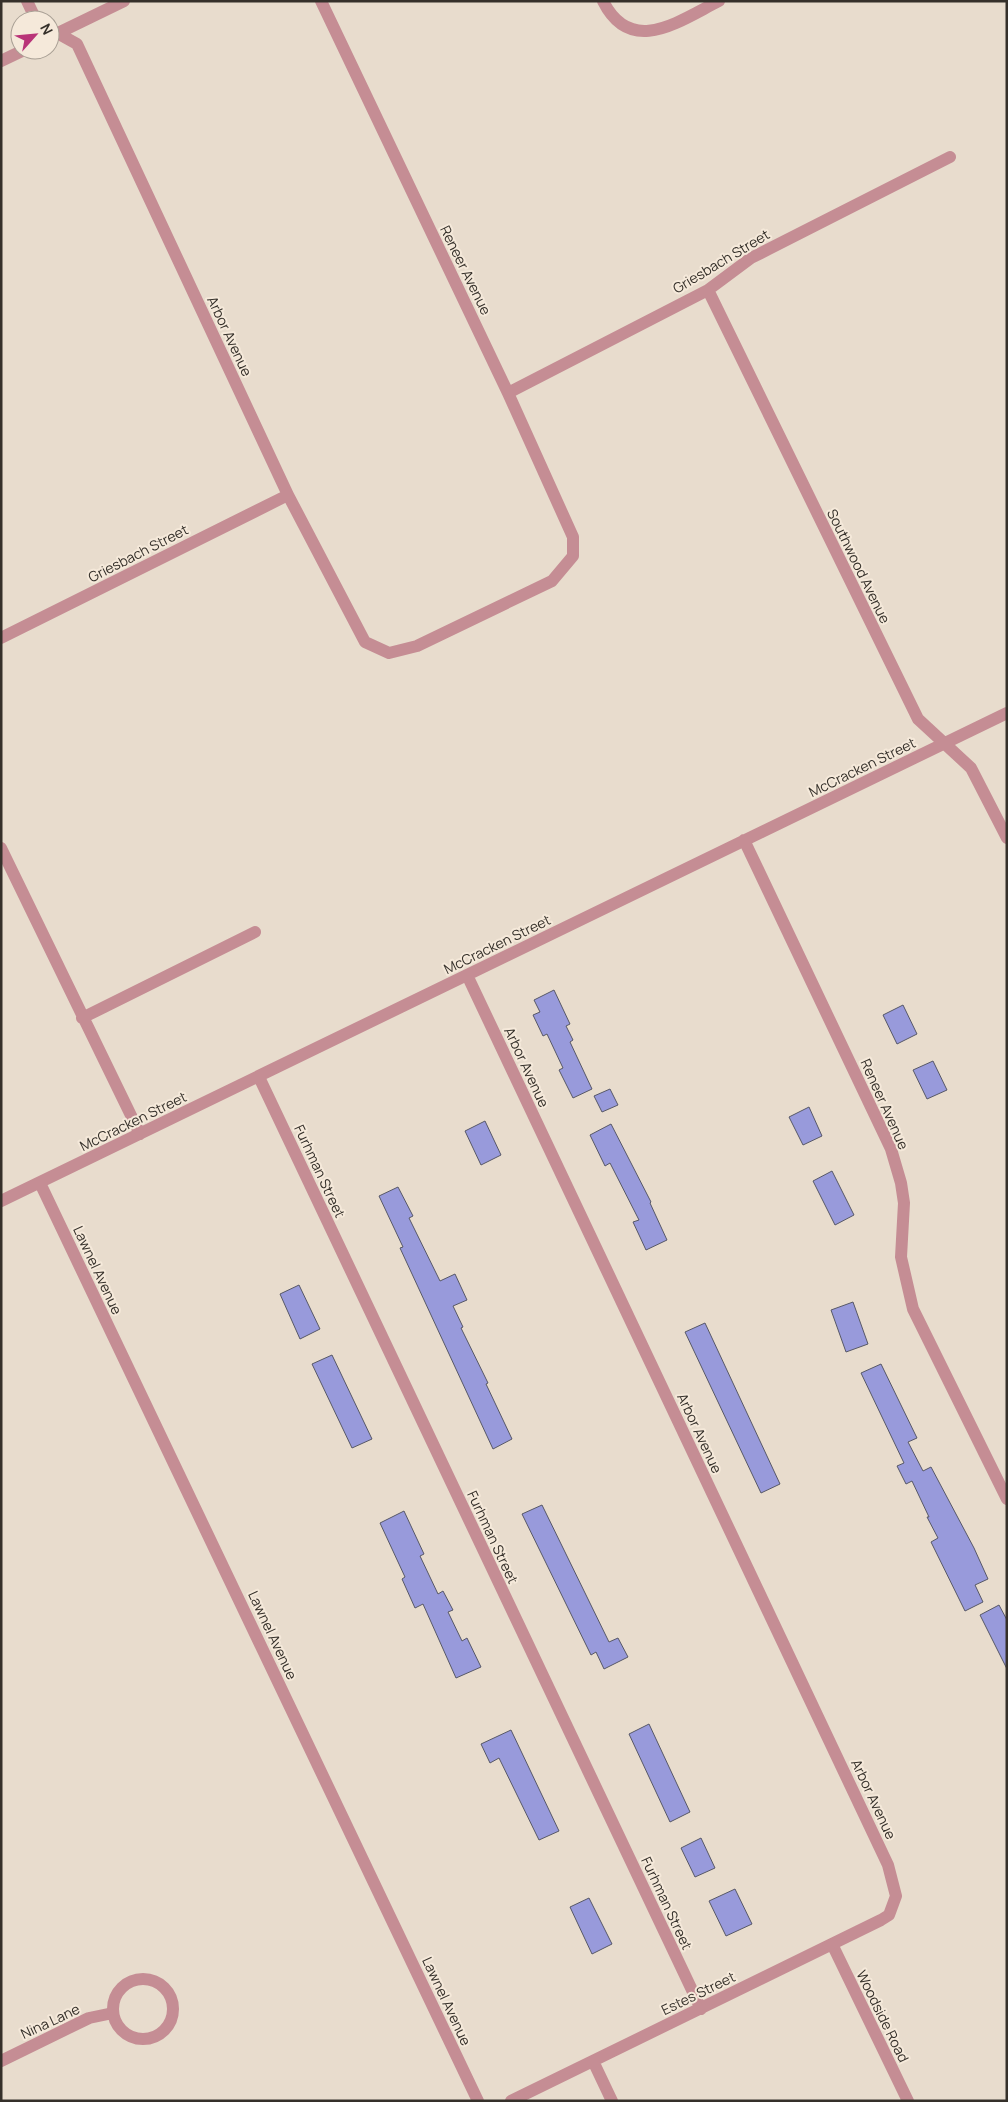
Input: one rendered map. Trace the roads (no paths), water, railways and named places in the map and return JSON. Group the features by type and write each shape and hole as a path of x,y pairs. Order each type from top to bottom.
{"street":[{"path":"60,30 124,1"},
{"name":"Reneer Avenue","path":"321,1 508,393 573,537 573,556 552,581 418,646 389,653"},
{"path":"604,1 609,12 624,28 639,32 658,30 719,1"},
{"name":"Arbor Avenue","path":"60,36 77,44 288,495 365,642 389,653"},
{"name":"Griesbach Street","path":"508,393 708,290 751,258 950,157"},
{"name":"Southwood Avenue","path":"708,290 918,719 971,768 1007,838"},
{"name":"Griesbach Street","path":"1,638 288,495"},
{"name":"McCracken Street","path":"1,1202 1007,713"},
{"name":"Reneer Avenue","path":"744,840 891,1149 903,1196 901,1257 913,1309 1007,1499"},
{"path":"1,848 140,1134"},
{"path":"82,1018 255,932"},
{"name":"Arbor Avenue","path":"466,976 888,1865 896,1896 894,1906"},
{"name":"Furhman Street","path":"259,1077 701,2009"},
{"name":"Lawnel Avenue","path":"40,1183 478,2101"},
{"name":"Estes Street","path":"511,2101 889,1915 894,1906"},
{"name":"Woodside Road","path":"832,1944 908,2101"},
{"path":"150,1980 166,1991 171,1999 171,2019 159,2034 150,2038 130,2036 116,2022 113,2013 113,2003 117,1994 123,1986 131,1981 150,1980"},
{"name":"Nina Lane","path":"1,2061 89,2018 113,2013"},
{"path":"592,2061 612,2101"}]}
